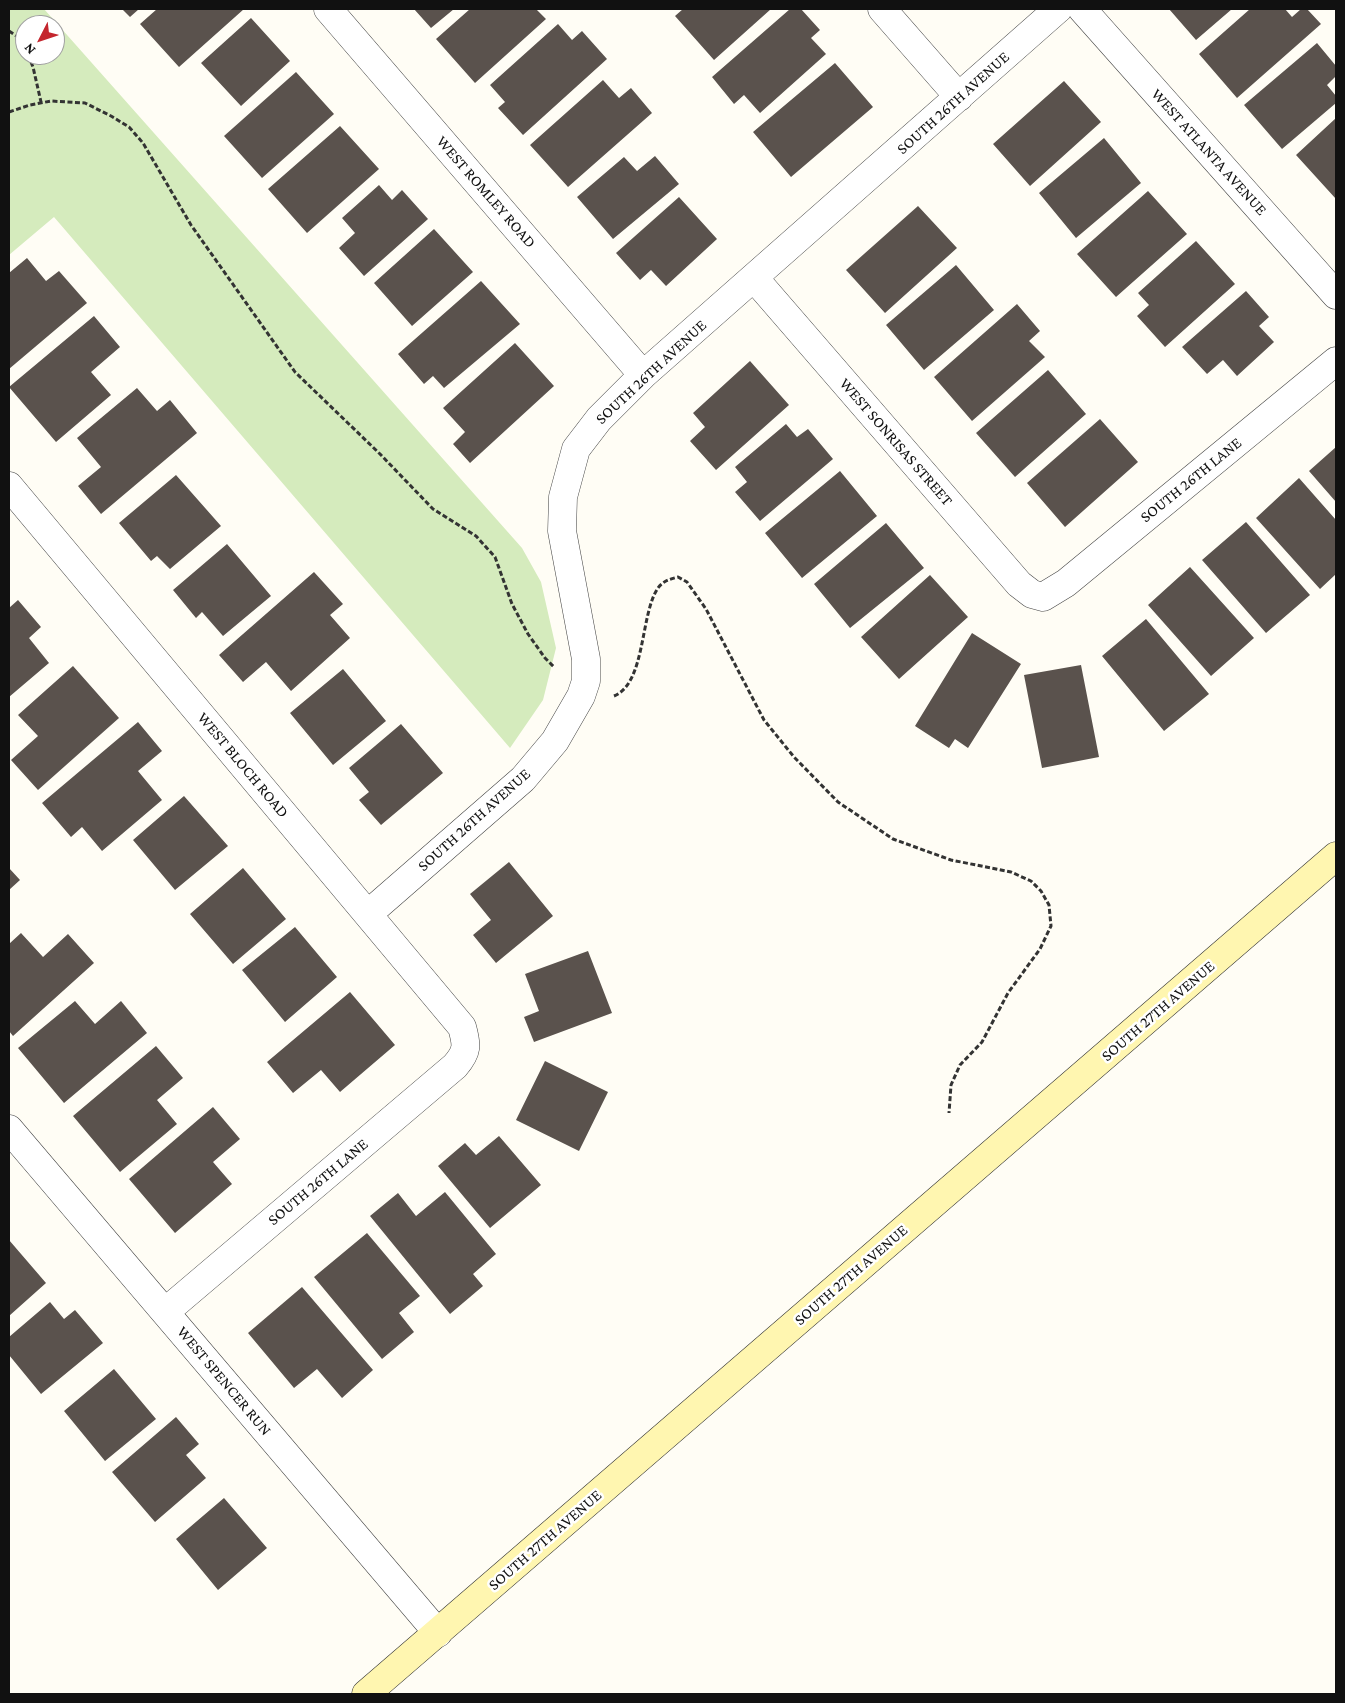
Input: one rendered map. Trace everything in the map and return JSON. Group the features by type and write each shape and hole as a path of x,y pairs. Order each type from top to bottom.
{"main road":[{"name":"SOUTH 27TH AVENUE","path":"366,1694 1336,856"}],"street":[{"name":"WEST ROMLEY ROAD","path":"328,9 643,375"},
{"path":"882,9 959,97"},
{"name":"SOUTH 26TH AVENUE","path":"368,914 523,779 555,742 583,688 586,658 562,531 563,497 576,449 599,419 643,375 755,279 1058,9"},
{"name":"WEST ATLANTA AVENUE","path":"1082,9 1336,295"},
{"name":"WEST SONRISAS STREET","path":"755,279 1019,584 1032,594 1043,597"},
{"name":"SOUTH 26TH LANE","path":"1043,597 1066,583 1336,361"},
{"name":"WEST BLOCH ROAD","path":"9,486 462,1028 466,1048"},
{"name":"SOUTH 26TH LANE","path":"165,1312 455,1066 463,1057 466,1048"},
{"name":"WEST SPENCER RUN","path":"9,1129 438,1633"}],"path":[{"path":"32,65 41,102"},
{"path":"9,112 41,102 85,103 129,127 143,143 192,225 295,372 380,454 433,509 484,543 495,557 512,604 528,634 545,658 555,668 583,688 611,697 617,694 628,684 639,658 651,605 658,588 668,579 678,577 687,582 706,609 764,720 794,756 838,802 892,839 951,860 1010,872 1031,881 1041,891 1049,905 1051,926 1040,949 1008,993 982,1042 960,1065 951,1085 949,1113"}],"green space":[{"path":"9,9 44,9 49,15 15,15 15,65 65,65 65,33 522,548 541,582 556,648 543,700 510,748 54,217 9,255"}],"building":[{"path":"122,9 139,9 130,17"},
{"path":"157,9 244,9 179,67 140,24"},
{"path":"414,9 454,9 431,28"},
{"path":"470,9 536,9 546,19 475,83 436,39"},
{"path":"683,9 771,9 714,60 675,16"},
{"path":"790,9 801,9 820,30 811,38 826,54 760,113 744,95 734,104 712,77"},
{"path":"1169,9 1232,9 1196,40"},
{"path":"1250,9 1285,9 1292,17 1301,9 1307,9 1321,24 1237,98 1199,54"},
{"path":"251,18 290,61 241,106 201,63"},
{"path":"558,24 572,40 582,31 607,59 523,135 498,108 505,102 490,85"},
{"path":"1317,43 1336,66 1336,76 1327,85 1336,96 1336,103 1282,149 1244,105"},
{"path":"835,63 873,107 791,177 753,132"},
{"path":"296,72 334,114 262,178 224,136"},
{"path":"603,80 619,98 631,88 652,113 568,187 530,145"},
{"path":"1064,81 1101,122 1030,186 993,144"},
{"path":"1336,118 1336,199 1296,155"},
{"path":"340,126 379,169 307,233 268,189"},
{"path":"1104,138 1141,183 1076,238 1039,193"},
{"path":"655,156 679,184 613,239 577,197 624,157 637,171"},
{"path":"379,185 392,200 402,190 428,219 364,276 339,248 355,233 342,218"},
{"path":"1148,191 1187,234 1116,297 1077,254"},
{"path":"679,197 717,239 666,286 651,270 640,280 616,253"},
{"path":"918,206 957,248 885,313 846,270"},
{"path":"434,229 473,272 412,326 374,283"},
{"path":"1196,241 1235,284 1165,347 1137,316 1149,305 1138,293"},
{"path":"27,258 46,281 59,271 87,303 9,369 9,273"},
{"path":"956,265 994,310 924,370 886,325"},
{"path":"481,281 520,324 444,388 433,376 424,384 398,354"},
{"path":"1246,291 1269,317 1259,326 1274,342 1237,376 1223,360 1207,374 1182,347"},
{"path":"1017,304 1040,331 1029,341 1045,357 972,421 934,377"},
{"path":"94,316 120,347 91,372 111,395 56,442 9,387"},
{"path":"515,343 554,386 470,463 453,444 465,432 443,408"},
{"path":"750,361 789,405 716,470 690,441 705,427 693,413"},
{"path":"1048,370 1086,414 1015,477 976,433"},
{"path":"137,388 157,411 170,400 197,433 101,514 78,486 101,467 77,438"},
{"path":"1100,419 1138,462 1065,527 1027,483"},
{"path":"786,424 797,437 808,429 833,459 760,521 735,492 747,482 735,467"},
{"path":"1336,447 1336,502 1309,471"},
{"path":"840,471 877,516 802,578 765,533"},
{"path":"176,475 221,526 170,569 157,556 151,561 119,523"},
{"path":"1299,478 1336,520 1336,574 1320,589 1256,518"},
{"path":"1246,522 1310,595 1266,633 1202,560"},
{"path":"886,523 924,568 850,628 814,584"},
{"path":"227,544 271,596 223,636 202,612 196,618 173,590"},
{"path":"1190,567 1254,638 1211,676 1148,605"},
{"path":"314,572 343,604 330,615 350,638 291,691 266,662 243,682 219,655"},
{"path":"930,575 968,617 899,679 861,637"},
{"path":"18,600 41,627 29,638 49,663 9,697 9,608"},
{"path":"1146,619 1209,694 1164,731 1102,656"},
{"path":"972,633 1021,664 968,748 955,739 949,748 915,726"},
{"path":"1081,665 1099,757 1042,768 1024,675"},
{"path":"73,666 119,718 38,790 11,760 38,736 18,715"},
{"path":"343,669 386,721 333,765 290,713"},
{"path":"138,722 162,751 138,771 162,800 102,851 82,827 71,837 42,803"},
{"path":"401,724 443,773 381,825 359,800 369,792 349,768"},
{"path":"184,796 228,846 175,890 133,840"},
{"path":"509,862 553,916 496,963 473,935 491,920 470,894"},
{"path":"9,868 20,880 9,890"},
{"path":"243,868 286,919 233,964 190,914"},
{"path":"295,927 337,977 285,1022 242,970"},
{"path":"21,933 43,957 68,934 94,963 13,1036 9,1031 9,944"},
{"path":"588,951 612,1013 534,1042 524,1017 539,1011 525,974"},
{"path":"350,992 395,1045 340,1092 321,1070 293,1093 267,1062"},
{"path":"75,1001 95,1024 121,1001 147,1033 64,1103 18,1048"},
{"path":"156,1046 183,1078 157,1100 177,1124 120,1172 73,1116"},
{"path":"545,1061 608,1092 579,1151 516,1120"},
{"path":"213,1107 240,1139 213,1162 232,1184 175,1233 129,1179"},
{"path":"499,1136 541,1185 490,1228 438,1166 465,1143 476,1155"},
{"path":"445,1192 496,1254 473,1274 483,1286 450,1314 370,1216 398,1193 416,1216"},
{"path":"367,1233 420,1296 399,1313 414,1332 382,1359 314,1277"},
{"path":"9,1240 46,1283 9,1316"},
{"path":"302,1287 373,1370 342,1398 317,1369 294,1388 248,1333"},
{"path":"50,1302 64,1319 75,1310 103,1343 41,1394 9,1355 9,1337"},
{"path":"114,1369 156,1419 105,1461 64,1411"},
{"path":"176,1417 199,1444 186,1455 206,1478 155,1522 112,1472"},
{"path":"224,1498 267,1548 218,1590 176,1539"}]}
